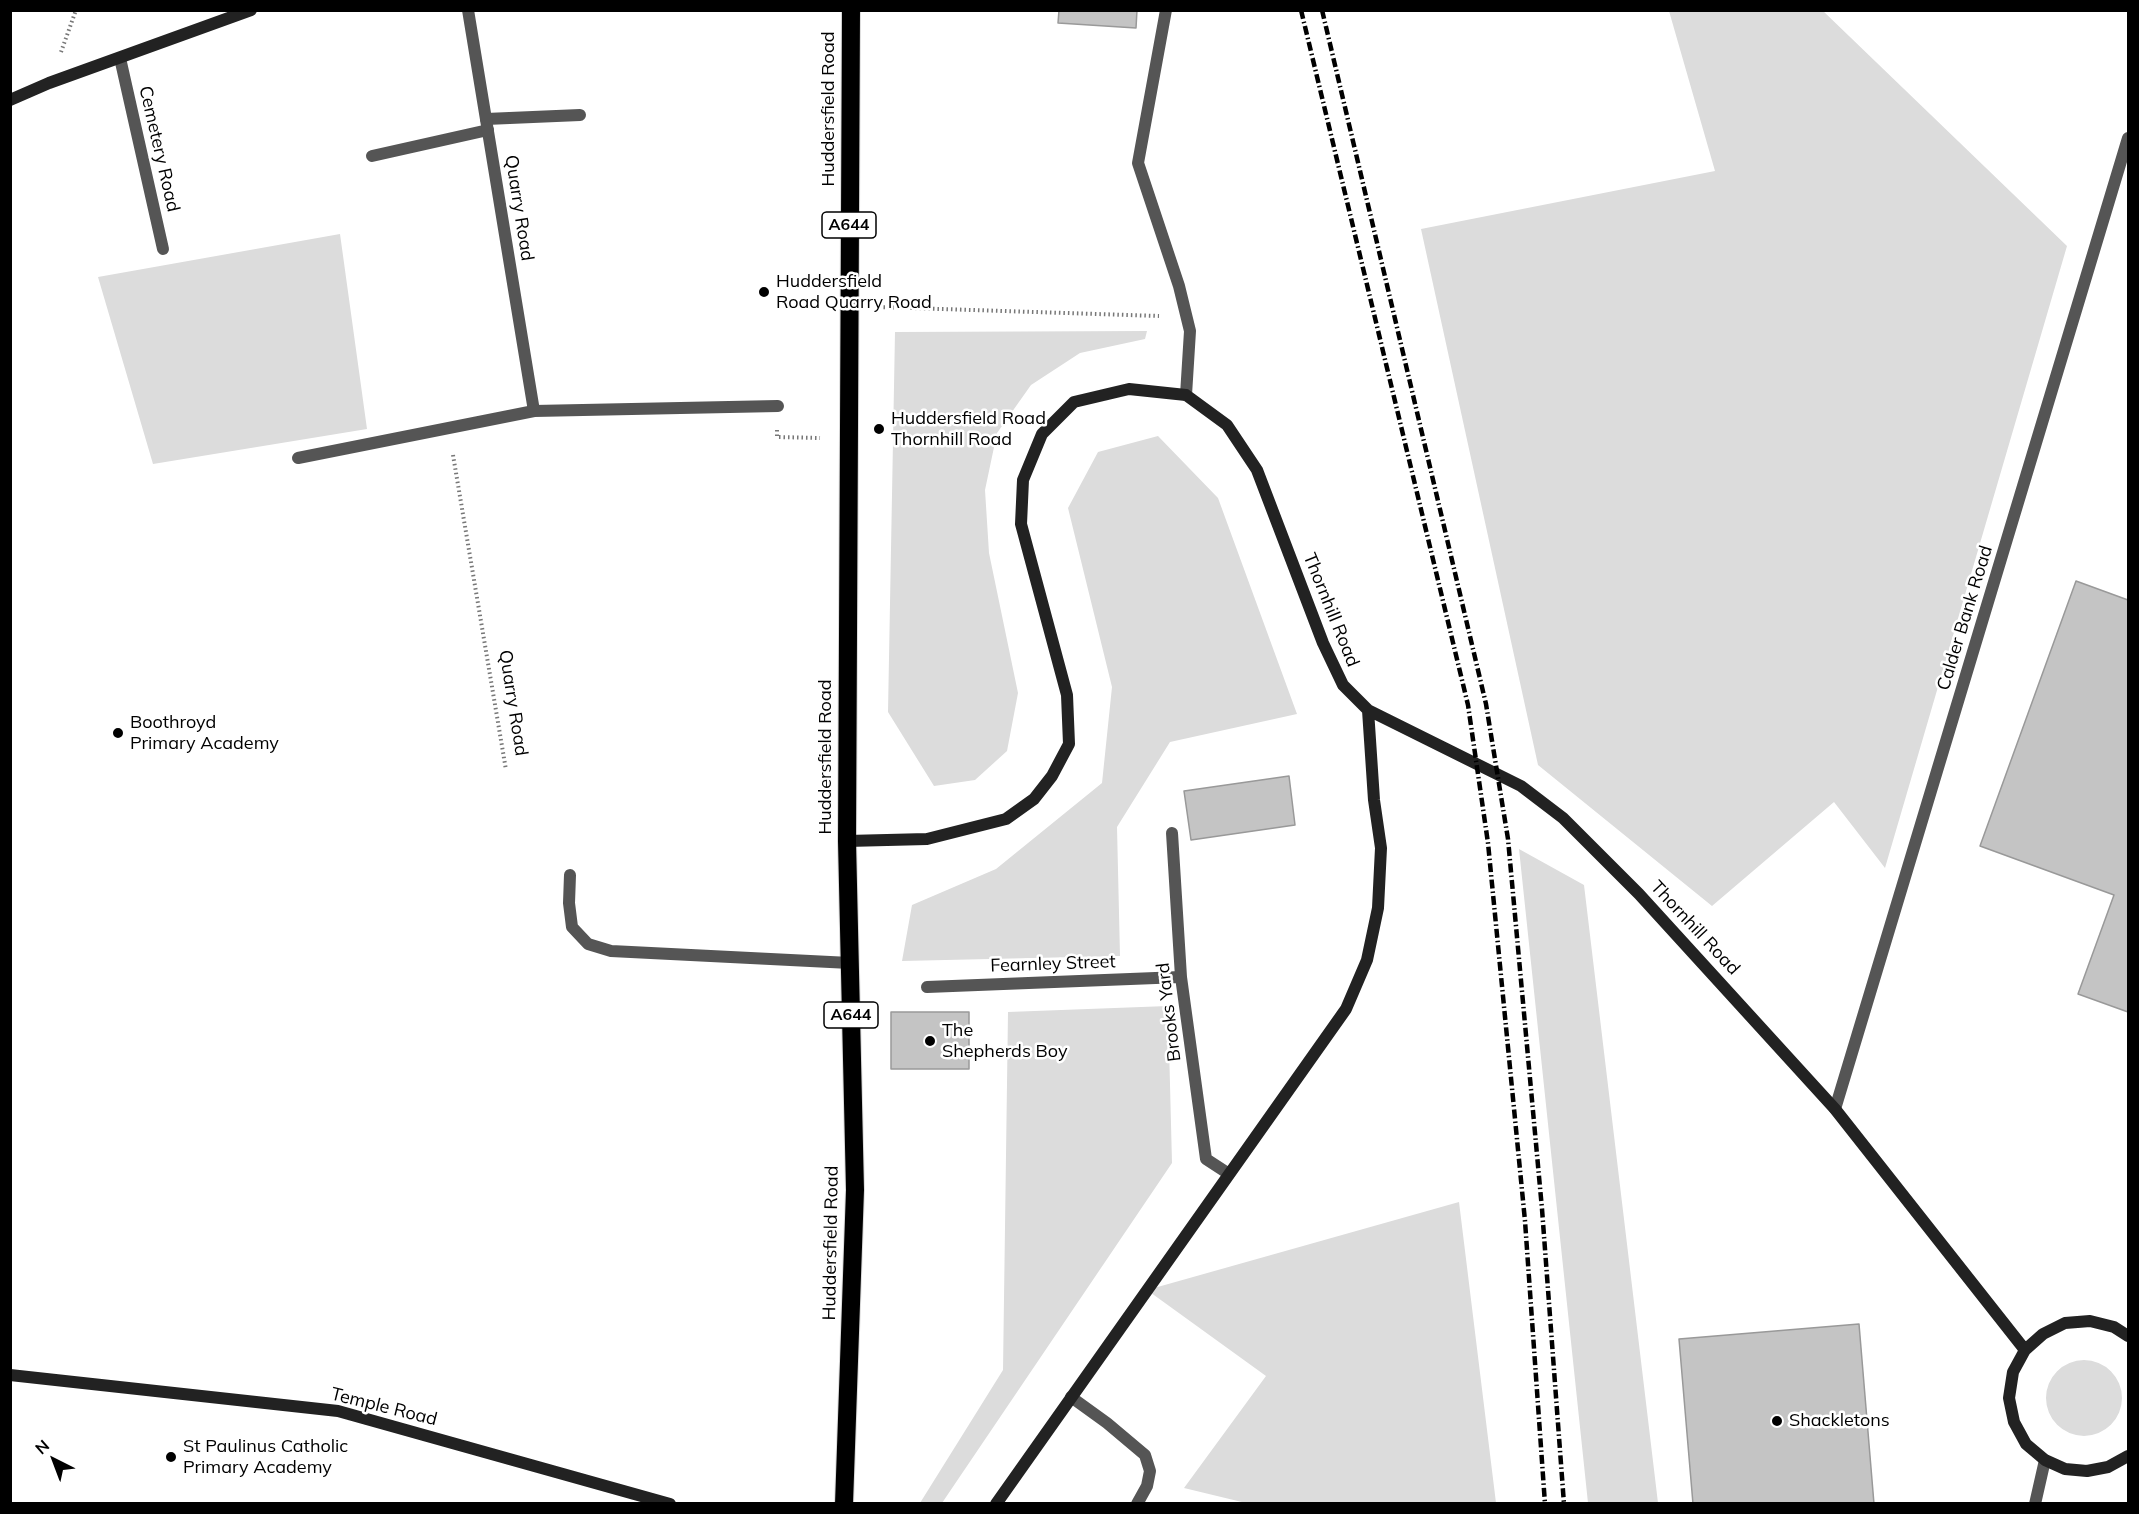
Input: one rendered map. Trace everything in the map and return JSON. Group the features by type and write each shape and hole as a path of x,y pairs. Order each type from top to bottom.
{"highway":[{"name":"Huddersfield Road","path":"844,1503 855,1190 847,841 851,10"}],"main road":[{"path":"10,100 49,83 251,10"},
{"path":"847,841 927,839 1006,819 1034,799 1052,776 1069,744 1067,694 1021,524 1023,480 1042,434 1074,402 1129,389 1186,395"},
{"name":"Thornhill Road","path":"1186,395 1227,425 1257,470 1323,643 1343,685 1368,710 1521,786 1563,818 1639,894 1835,1109 2025,1350"},
{"path":"996,1503 1346,1009 1367,960 1378,908 1381,848 1374,800 1368,710"},
{"path":"2128,1336 2114,1327 2090,1321 2065,1323 2043,1334 2025,1350 2013,1372 2009,1398 2014,1422 2026,1444 2045,1460 2066,1469 2087,1471 2108,1467 2128,1456"},
{"name":"Temple Road","path":"10,1375 339,1412 670,1503"}],"street":[{"name":"Quarry Road","path":"468,10 534,411"},
{"path":"1166,10 1138,163 1187,316 1190,332 1186,395"},
{"name":"Cemetery Road","path":"120,57 163,249"},
{"path":"372,156 487,125 580,115"},
{"name":"Calder Bank Road","path":"1835,1109 2128,138"},
{"path":"298,458 534,411 778,406"},
{"name":"Brooks Yard","path":"1172,832 1181,977 1206,1159 1229,1174"},
{"path":"570,875 569,903 572,927 588,944 611,951 850,963"},
{"name":"Fearnley Street","path":"927,987 1181,977"},
{"path":"1071,1397 1114,1428 1145,1455 1150,1471 1147,1486 1137,1503"},
{"path":"2036,1503 2045,1460"}],"path":[{"path":"49,83 75,10"},
{"path":"849,306 1187,316"},
{"name":"Quarry Road","path":"449,429 506,770"},
{"path":"777,437 849,439"}],"shaded area":[{"path":"1822,10 2067,246 1885,868 1834,802 1712,906 1538,765 1421,229 1715,171 1669,11"},
{"path":"340,234 367,429 153,464 98,277"},
{"path":"1147,331 1145,339 1080,353 1031,385 997,433 985,490 989,553 1018,693 1007,751 975,780 934,786 888,712 895,332"},
{"path":"1158,436 1218,498 1297,714 1170,742 1117,827 1120,956 902,961 912,905 996,869 1102,783 1112,687 1068,508 1098,452"},
{"path":"1519,849 1584,885 1658,1503 1588,1503"},
{"path":"1168,1006 1172,1163 942,1503 920,1503 1003,1370 1008,1012"},
{"path":"1459,1202 1496,1503 1246,1503 1184,1488 1266,1376 1147,1290"},
{"path":"2084,1360 2098,1363 2111,1371 2119,1384 2122,1398 2119,1412 2111,1425 2098,1433 2084,1436 2070,1433 2057,1425 2049,1412 2046,1398 2049,1384 2057,1371 2070,1363"}],"building":[{"path":"1059,10 1137,10 1136,28 1058,23"},
{"path":"2076,581 2128,600 2128,1012 2078,994 2114,895 1980,846"},
{"path":"1289,776 1295,825 1191,840 1184,791"},
{"name":"The Shepherds Boy","path":"891,1012 969,1012 969,1069 891,1069"},
{"name":"Shackletons","path":"1859,1324 1874,1504 1693,1504 1679,1339"}],"railway":[{"path":"1301,10 1468,705 1488,843 1525,1221 1545,1504"},
{"path":"1322,10 1486,704 1508,839 1542,1209 1564,1504"}],"place":[{"name":"Huddersfield Road Quarry Road","path":"764,292"},
{"name":"Huddersfield Road Thornhill Road","path":"879,429"},
{"name":"Boothroyd Primary Academy","path":"118,733"},
{"name":"The Shepherds Boy","path":"930,1041"},
{"name":"Shackletons","path":"1777,1421"},
{"name":"St Paulinus Catholic Primary Academy","path":"171,1457"}]}
